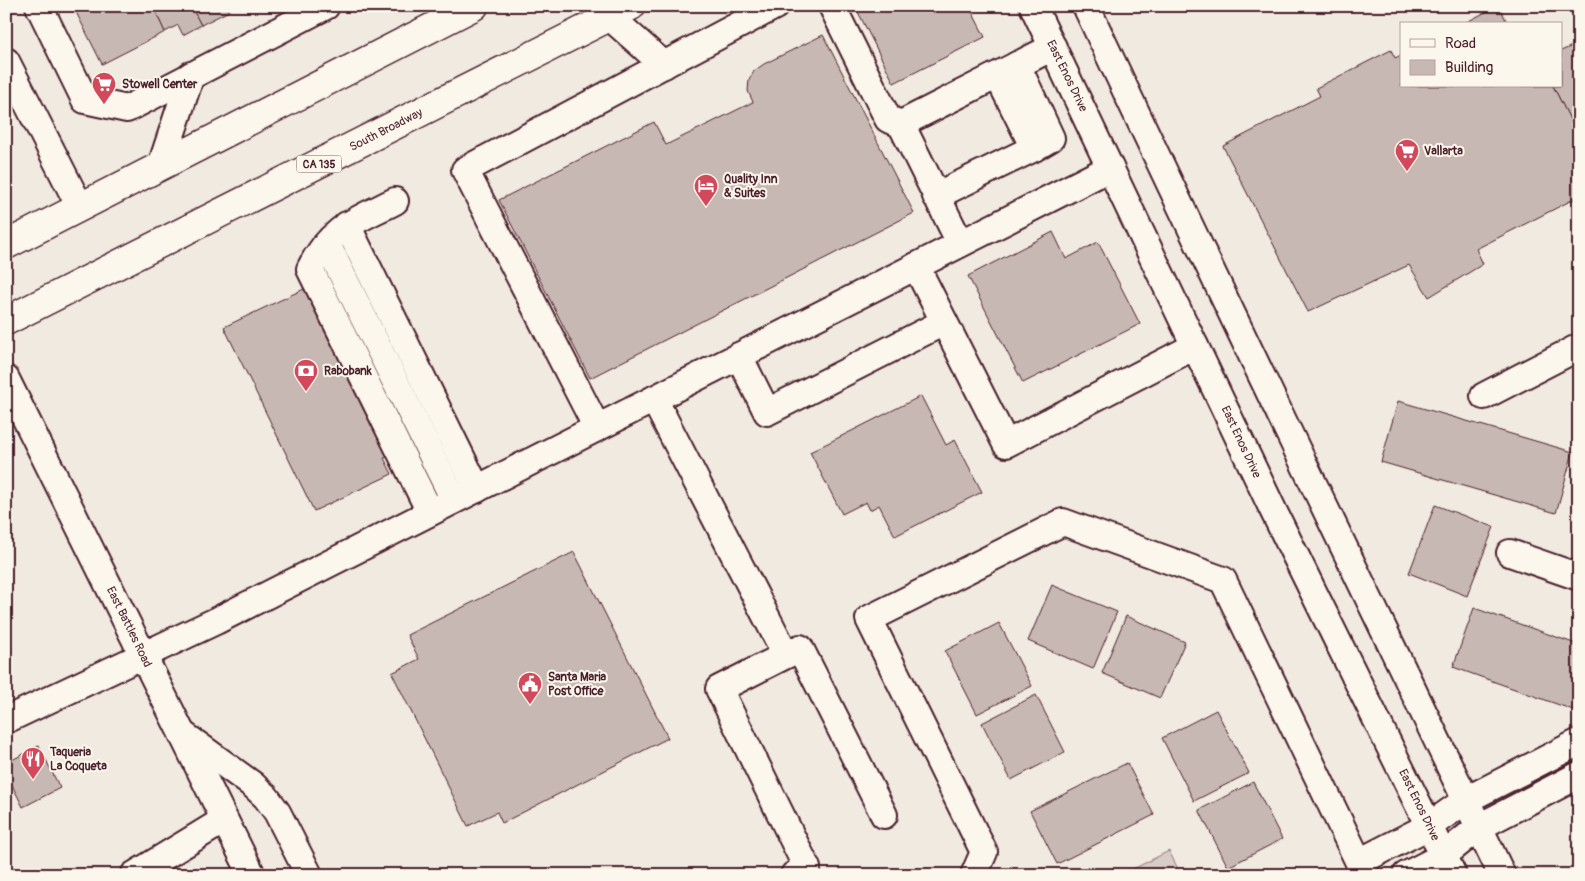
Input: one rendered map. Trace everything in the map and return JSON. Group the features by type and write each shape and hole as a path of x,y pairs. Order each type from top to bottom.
{"main road":[{"path":"6,245 474,6"},
{"name":"South Broadway","path":"6,321 620,12"}],"street":[{"path":"39,6 85,100 127,109 326,6"},
{"path":"597,428 465,170 775,6"},
{"path":"832,6 888,119 901,124 960,244"},
{"name":"East Enos Drive","path":"1033,6 1278,520 1448,865"},
{"path":"1086,6 1152,148 1502,875"},
{"path":"620,12 664,65"},
{"path":"901,124 1053,47"},
{"path":"6,61 80,207"},
{"path":"936,196 1051,138 1007,71"},
{"path":"161,166 191,75"},
{"path":"6,720 216,621 1110,168"},
{"path":"332,239 395,201"},
{"path":"332,239 454,500"},
{"path":"332,239 454,500"},
{"path":"916,266 1006,444 1196,346"},
{"path":"739,356 767,412 944,322"},
{"path":"1484,396 1579,347"},
{"name":"East Battles Road","path":"6,379 252,875"},
{"path":"654,399 786,655"},
{"path":"974,875 984,852 869,619 1063,522 1223,580 1362,868 1429,826 1466,800 1579,742"},
{"path":"1510,553 1579,577"},
{"path":"794,875 807,868 719,689 800,648 884,815"},
{"path":"181,733 253,785 266,797 277,812 310,875"},
{"path":"1406,875 1448,865 1479,826 1579,775"},
{"path":"134,875 224,820"}],"shaded area":[{"path":"1169,851 1181,875 1121,875"}],"building":[{"path":"73,6 153,6 165,32 102,64"},
{"path":"153,6 191,6 201,25 183,35 178,25 165,32"},
{"path":"191,6 227,6 229,11 201,25"},
{"path":"855,6 969,6 985,37 894,83"},
{"path":"1499,6 1507,22 1467,22"},
{"name":"Quality Inn & Suites","path":"823,35 914,213 590,378 499,200 654,122 666,145 753,102 748,91 749,80 754,71 764,64"},
{"path":"1579,43 1579,137 1554,88 1562,88 1562,51"},
{"name":"Vallarta","path":"1391,50 1395,58 1400,56 1400,88 1554,88 1579,137 1579,204 1576,198 1476,249 1483,264 1429,297 1409,265 1308,312 1223,146 1320,96 1316,88"},
{"path":"1053,232 1066,259 1098,242 1140,324 1023,383 968,276"},
{"name":"Rabobank","path":"306,288 388,457 384,458 392,474 314,511 224,327"},
{"path":"921,396 946,445 955,440 982,492 895,536 879,505 870,510 866,502 842,514 810,452"},
{"path":"1398,401 1573,452 1556,513 1381,462"},
{"path":"1435,505 1494,527 1467,596 1409,573"},
{"name":"Santa Maria Post Office","path":"574,552 668,738 502,823 497,812 468,826 392,673 419,659 407,635"},
{"path":"1052,585 1117,612 1093,669 1028,641"},
{"path":"1474,608 1579,645 1579,712 1453,667"},
{"path":"1126,616 1185,642 1160,698 1102,673"},
{"path":"999,623 1032,686 977,714 945,651"},
{"path":"1036,695 1065,752 1011,780 982,723"},
{"path":"1216,710 1249,773 1194,801 1162,738"},
{"name":"Taqueria La Coqueta","path":"39,746 60,788 23,807 6,773 6,763"},
{"path":"1127,763 1154,815 1057,864 1030,811"},
{"path":"1253,782 1282,839 1228,867 1199,810"}],"place":[{"name":"Stowell Center","path":"104,105"},
{"name":"Vallarta","path":"1407,172"},
{"name":"Quality Inn & Suites","path":"706,207"},
{"name":"Rabobank","path":"306,392"},
{"name":"Santa Maria Post Office","path":"530,705"},
{"name":"Taqueria La Coqueta","path":"33,780"}]}
